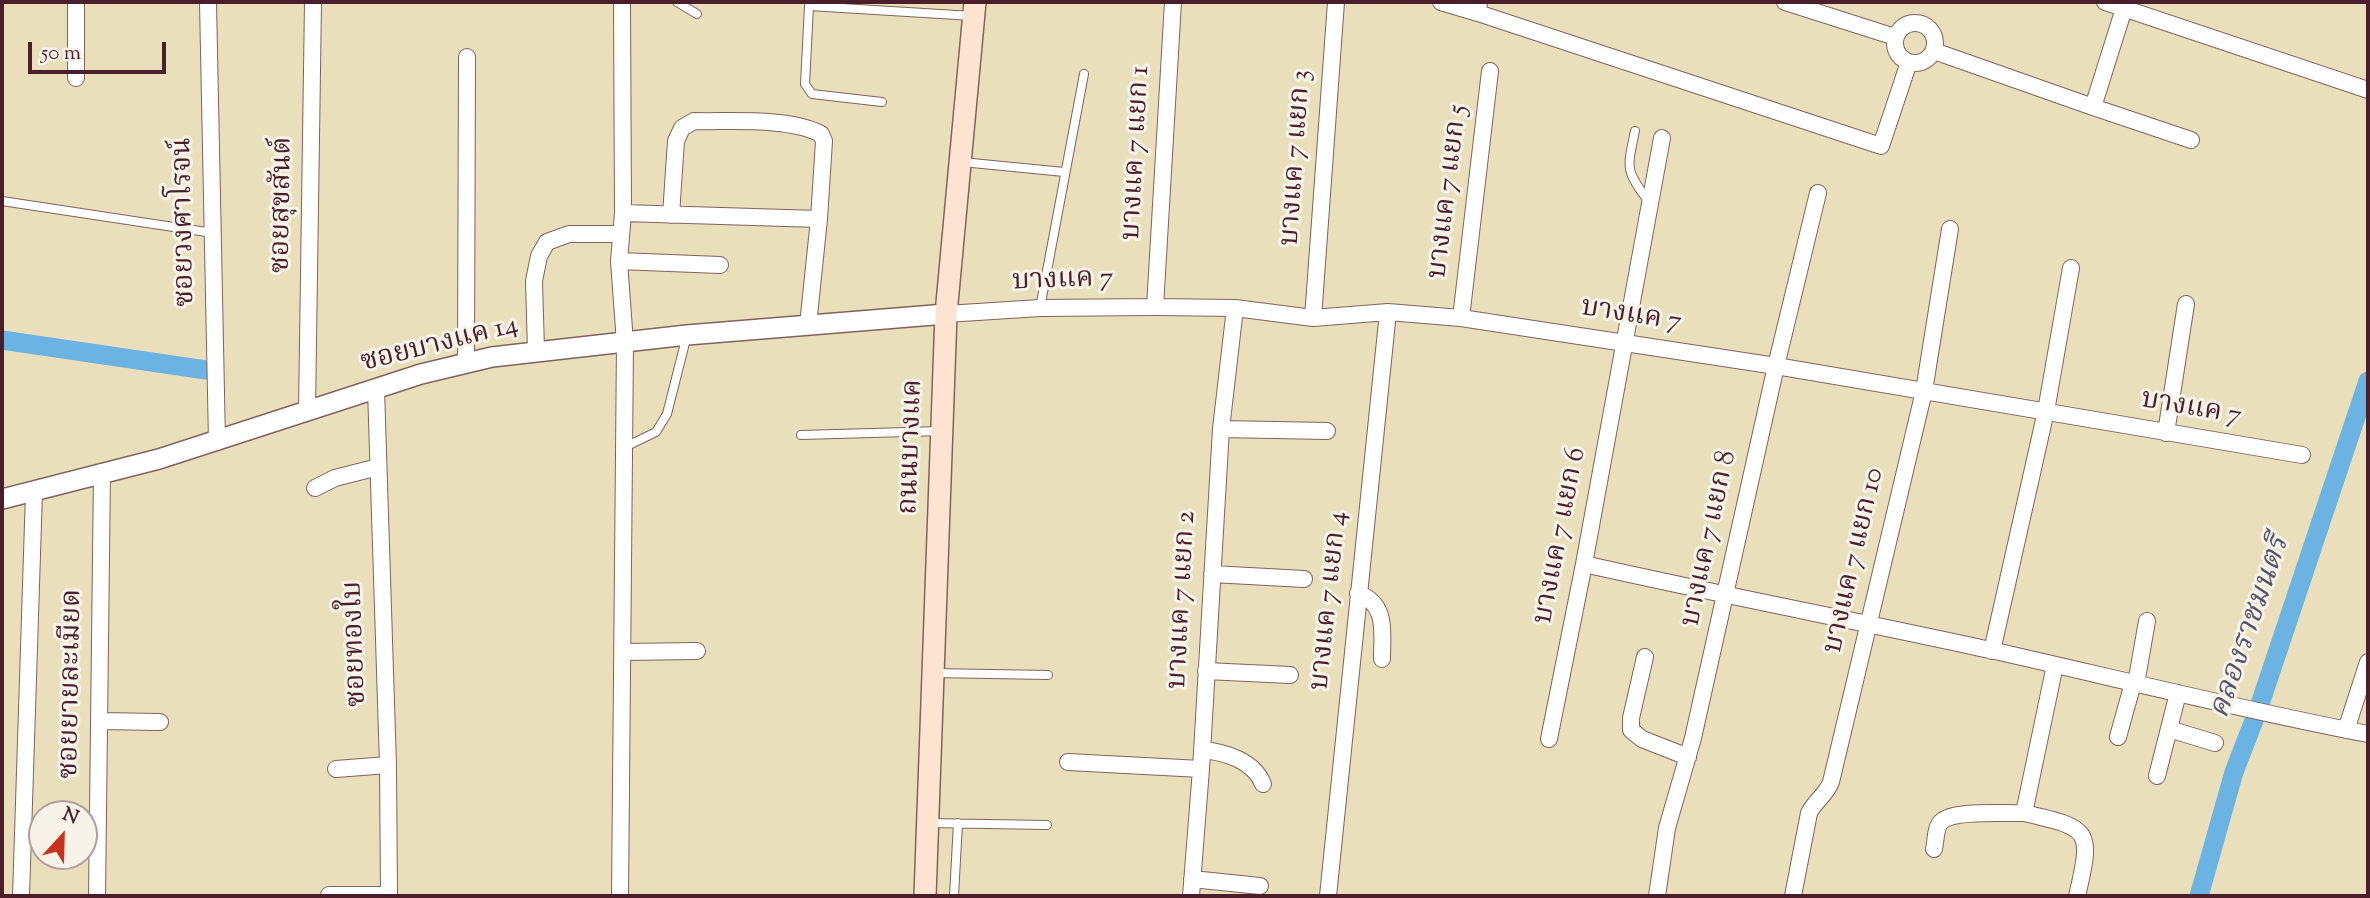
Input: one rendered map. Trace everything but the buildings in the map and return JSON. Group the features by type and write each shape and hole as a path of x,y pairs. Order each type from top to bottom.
{"main road":[{"name":"ถนนบางแค","path":"925,896 946,314 974,9"}],"street":[{"path":"76,2 76,78"},
{"name":"ซอยวงศาโรจน์","path":"208,2 217,442"},
{"name":"ซอยสุขสันต์","path":"307,410 313,2"},
{"path":"620,896 625,447 625,343 619,261 623,213 622,2"},
{"name":"บางแค 7 แยก 1","path":"1155,307 1173,2"},
{"name":"บางแค 7 แยก 3","path":"1313,318 1336,2"},
{"path":"1441,2 1478,7 1881,146 1909,62"},
{"path":"1784,2 1895,37"},
{"path":"2105,2 2125,5 2368,90"},
{"path":"2093,107 2125,5"},
{"path":"1922,23 1932,31 1936,44 1931,56 1921,62 1909,62 1898,55 1895,37 1903,26 1922,23"},
{"path":"1934,51 2191,140"},
{"path":"466,362 467,57"},
{"name":"บางแค 7 แยก 5","path":"1461,318 1490,71"},
{"path":"671,215 676,141 682,128 694,121 777,124 811,129 821,134 824,141 819,219 808,325"},
{"name":"บางแค 7 แยก 6","path":"1549,739 1662,138"},
{"name":"บางแค 7 แยก 8","path":"1657,896 1667,828 1688,757 1818,193"},
{"path":"623,213 819,219"},
{"name":"บางแค 7 แยก 10","path":"1793,896 1809,813 1831,782 1924,391 1950,229"},
{"path":"536,351 534,281 539,256 547,242 569,233 621,234"},
{"path":"619,261 720,265"},
{"path":"1992,651 2046,411 2071,268"},
{"path":"2166,433 2186,304"},
{"name":"บางแค 7","path":"946,314 1040,308 1155,307 1235,308 1313,318 1388,312 1461,318 1776,366 2302,455"},
{"name":"บางแค 7 แยก 2","path":"1191,896 1222,429 1235,308"},
{"name":"บางแค 7 แยก 4","path":"1328,896 1388,312"},
{"name":"ซอยบางแค 14","path":"2,499 217,442 307,410 466,362 536,351 687,335 946,314"},
{"name":"ซอยทองใบ","path":"376,389 389,896"},
{"path":"1222,429 1327,431"},
{"path":"314,488 335,478 378,467"},
{"name":"ซอยยายละเมียด","path":"97,896 102,472"},
{"path":"21,896 34,492"},
{"path":"1584,564 2368,734"},
{"path":"1212,573 1304,579"},
{"path":"1358,593 1369,598 1380,612 1382,659"},
{"path":"2118,737 2135,684 2147,621"},
{"path":"623,652 697,651"},
{"path":"1645,657 1631,718 1631,730 1642,739 1688,757"},
{"path":"2346,730 2368,662"},
{"path":"2024,813 2055,665"},
{"path":"1206,671 1290,675"},
{"path":"2158,776 2178,693"},
{"path":"99,720 160,722"},
{"path":"2169,729 2215,743"},
{"path":"1202,750 1216,751 1240,760 1260,776 1264,784"},
{"path":"1068,762 1201,769"},
{"path":"336,769 387,765"},
{"path":"1934,849 1941,822 1964,814 2024,813 2066,822 2075,827 2086,844 2086,859 2077,896"},
{"path":"1192,878 1260,886"},
{"path":"329,895 389,896"}],"lane":[{"path":"677,2 697,14"},
{"path":"882,102 812,94 804,84 809,6 974,9"},
{"path":"1040,308 1084,75"},
{"path":"1635,131 1628,163 1629,174 1650,204"},
{"path":"959,162 1064,172"},
{"path":"2,201 213,233"},
{"path":"625,447 656,432 667,414 687,335"},
{"path":"801,435 942,431"},
{"path":"933,673 1048,675"},
{"path":"928,822 1047,825"},
{"path":"954,896 958,823"}],"waterway":[{"path":"2,340 206,370"},
{"name":"คลองราชมนตรี","path":"2199,896 2234,772 2258,710 2368,381"}]}
